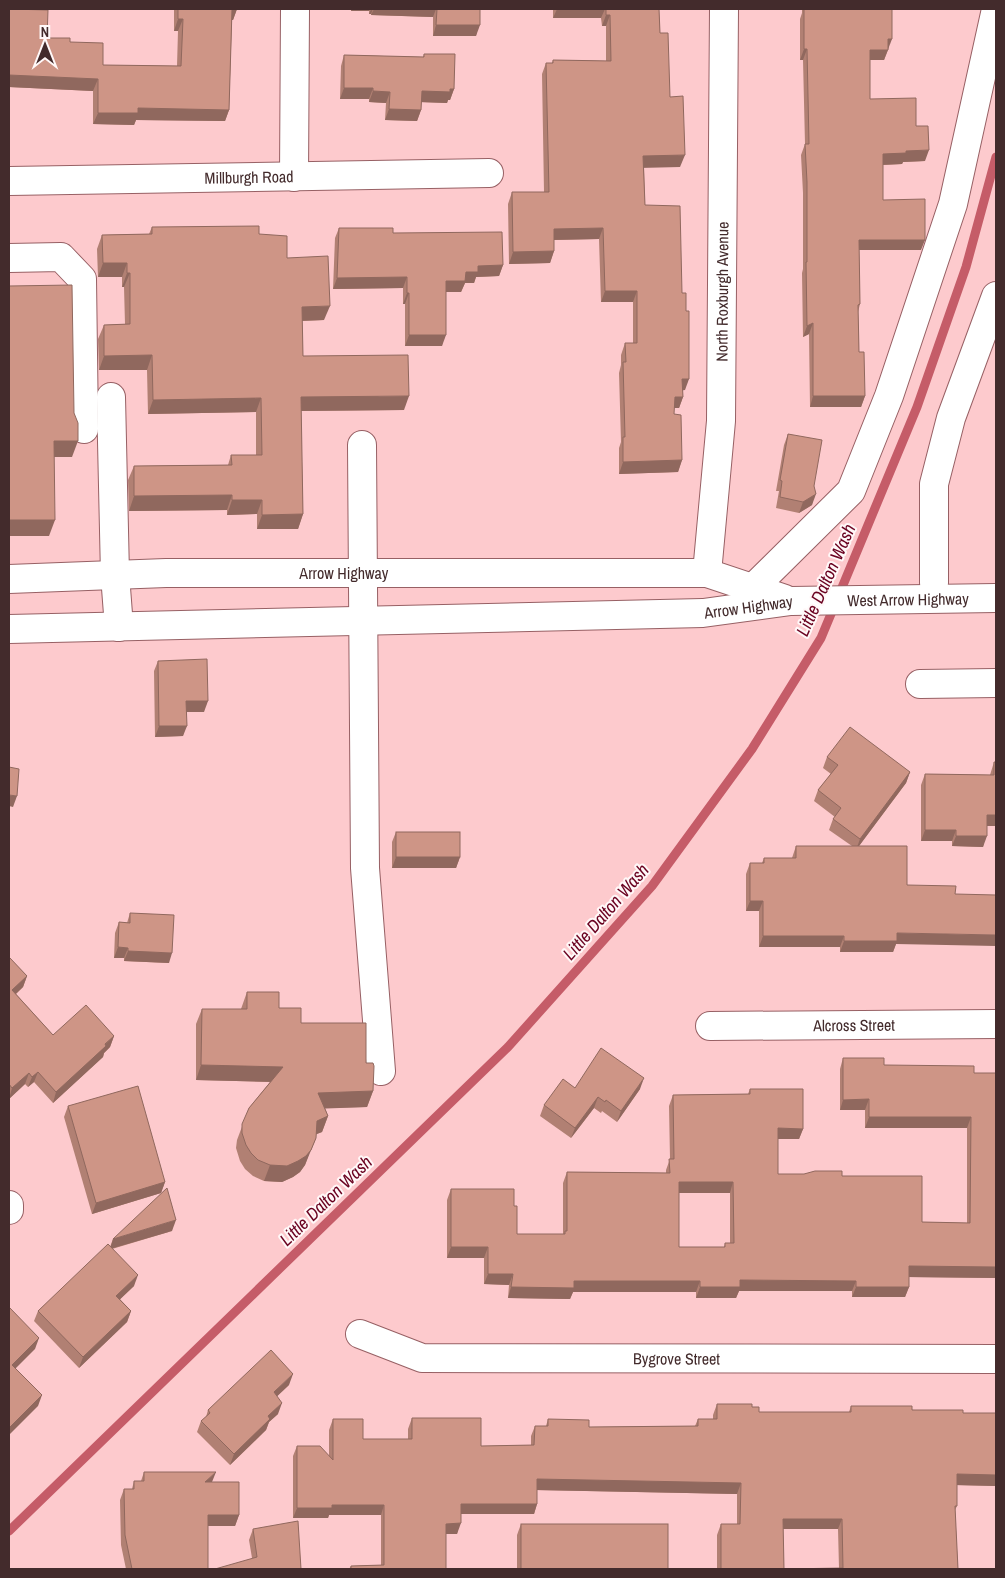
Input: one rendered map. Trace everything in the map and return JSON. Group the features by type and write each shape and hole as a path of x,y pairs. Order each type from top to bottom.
{"street":[{"path":"294,176 295,9"},
{"name":"North Roxburgh Avenue","path":"707,573 721,421 724,9"},
{"path":"752,589 851,491 889,396 953,204 996,9"},
{"name":"Millburgh Road","path":"9,181 489,173"},
{"path":"9,258 61,257 82,279 84,429"},
{"path":"934,583 934,484 950,418 996,296"},
{"path":"111,397 115,575 119,627"},
{"path":"362,445 365,868 380,1071"},
{"name":"Arrow Highway","path":"9,579 166,573 707,573 791,602"},
{"name":"West Arrow Highway","path":"791,602 996,598"},
{"name":"Arrow Highway","path":"9,629 703,613 791,602"},
{"path":"920,684 996,683"},
{"name":"Alcross Street","path":"710,1026 996,1024"},
{"name":"Bygrove Street","path":"360,1334 422,1358 996,1359"}],"building":[{"path":"9,9 48,10 47,38 70,38 70,42 103,43 103,65 181,66 183,19 178,19 178,9 232,9 229,110 138,108 138,113 98,113 98,79 9,75"},
{"path":"437,9 480,9 480,25 436,25"},
{"path":"606,9 659,9 660,33 668,33 670,97 683,96 685,155 643,156 645,205 680,206 682,293 686,293 686,311 689,311 689,379 682,379 683,397 675,397 674,414 681,415 682,460 623,462 623,437 625,437 623,362 626,362 625,343 637,343 637,291 605,291 603,228 554,229 554,251 513,252 512,192 549,192 546,63 553,63 553,60 611,61 610,15 606,15"},
{"path":"804,9 892,9 892,39 888,39 888,50 870,50 870,99 916,98 916,126 928,126 929,150 883,154 883,200 925,199 925,240 859,240 859,352 864,352 865,396 813,396 813,323 807,326 807,182 805,144 809,144 807,49 804,49"},
{"path":"424,54 455,54 454,89 450,89 450,92 422,91 421,110 389,109 390,92 373,91 373,88 344,88 344,55 424,57"},
{"path":"259,226 259,234 287,236 287,258 328,256 330,306 302,307 303,356 408,355 409,396 301,397 303,514 262,515 262,500 232,500 232,495 134,496 134,466 232,465 231,455 262,455 261,398 153,400 152,355 104,356 104,325 130,324 130,273 127,273 127,263 103,263 102,235 152,234 152,227"},
{"path":"339,228 393,228 393,233 502,232 503,265 478,266 478,272 466,272 465,281 446,281 446,335 409,335 407,277 337,278"},
{"path":"72,285 74,413 78,423 78,441 54,441 55,520 9,520 9,286"},
{"path":"788,434 822,440 814,486 816,494 803,502 780,497 782,481 780,480"},
{"path":"207,659 208,701 186,701 187,726 159,726 158,661"},
{"path":"850,727 910,772 860,839 833,819 841,808 818,790 838,765 827,757"},
{"path":"994,762 996,762 996,815 987,815 987,836 956,836 956,830 925,830 925,774 994,775"},
{"path":"9,767 19,769 17,796 9,795"},
{"path":"396,832 460,832 460,857 396,857"},
{"path":"796,846 907,846 907,885 956,886 955,894 996,895 996,935 897,933 897,941 844,941 844,936 763,936 763,901 750,901 750,863 764,863 764,858 796,858"},
{"path":"130,913 174,915 172,953 128,951 128,948 118,947 119,922 130,923"},
{"path":"9,958 27,976 12,990 53,1035 86,1005 114,1036 105,1044 106,1046 56,1092 38,1072 32,1077 29,1073 12,1088 9,1084"},
{"path":"247,992 279,992 279,1008 301,1008 301,1023 366,1023 366,1063 373,1063 374,1066 373,1091 318,1093 328,1116 317,1121 316,1138 311,1150 306,1156 287,1166 270,1165 258,1160 246,1145 242,1133 242,1124 249,1108 283,1067 201,1065 202,1009 247,1009"},
{"path":"601,1048 644,1078 621,1111 606,1100 605,1102 598,1097 575,1128 544,1105 563,1079 575,1088"},
{"path":"843,1058 884,1058 884,1065 974,1066 974,1073 996,1073 996,1267 909,1266 909,1287 856,1287 856,1281 740,1280 740,1287 700,1287 700,1281 574,1281 574,1288 511,1287 513,1274 488,1274 488,1247 451,1247 451,1189 514,1189 514,1206 517,1206 517,1234 565,1234 565,1231 567,1231 567,1172 670,1173 669,1159 674,1159 673,1095 750,1094 750,1089 803,1089 803,1129 778,1128 778,1174 842,1171 842,1176 922,1176 922,1222 970,1223 971,1117 869,1117 869,1099 843,1100","holes":["679,1182 733,1182 734,1243 725,1243 725,1247 679,1247"]},
{"path":"138,1086 165,1182 96,1203 68,1106"},
{"path":"167,1188 176,1220 113,1239"},
{"path":"108,1244 138,1275 116,1296 131,1311 83,1357 38,1311"},
{"path":"9,1307 39,1338 12,1365 42,1395 9,1428"},
{"path":"271,1350 293,1374 274,1392 282,1403 268,1416 270,1419 234,1454 201,1421 210,1413 208,1410"},
{"path":"717,1404 752,1404 752,1407 759,1407 759,1412 851,1412 851,1406 912,1406 912,1410 963,1410 963,1413 996,1413 996,1475 957,1474 957,1506 955,1506 958,1569 784,1569 721,1569 721,1524 740,1524 741,1483 537,1479 537,1504 461,1504 461,1523 446,1524 446,1569 351,1569 351,1566 384,1565 384,1505 332,1505 332,1508 297,1508 297,1446 320,1446 333,1460 333,1419 363,1419 363,1439 412,1439 412,1418 481,1418 481,1446 534,1445 535,1426 548,1426 548,1419 589,1420 589,1427 698,1426 698,1419 717,1419","holes":["783,1519 842,1519 843,1568 784,1569"]},
{"path":"144,1472 216,1472 205,1482 239,1482 239,1515 208,1515 208,1569 132,1569 125,1535 124,1489 134,1489 134,1481 144,1481"},
{"path":"298,1521 301,1569 215,1569 257,1557 253,1529"},
{"path":"521,1524 668,1524 668,1569 521,1569"}],"waterway":[{"name":"Little Dalton Wash","path":"9,1531 508,1047 652,886 752,749 821,638 917,407 966,267 996,157"}]}
